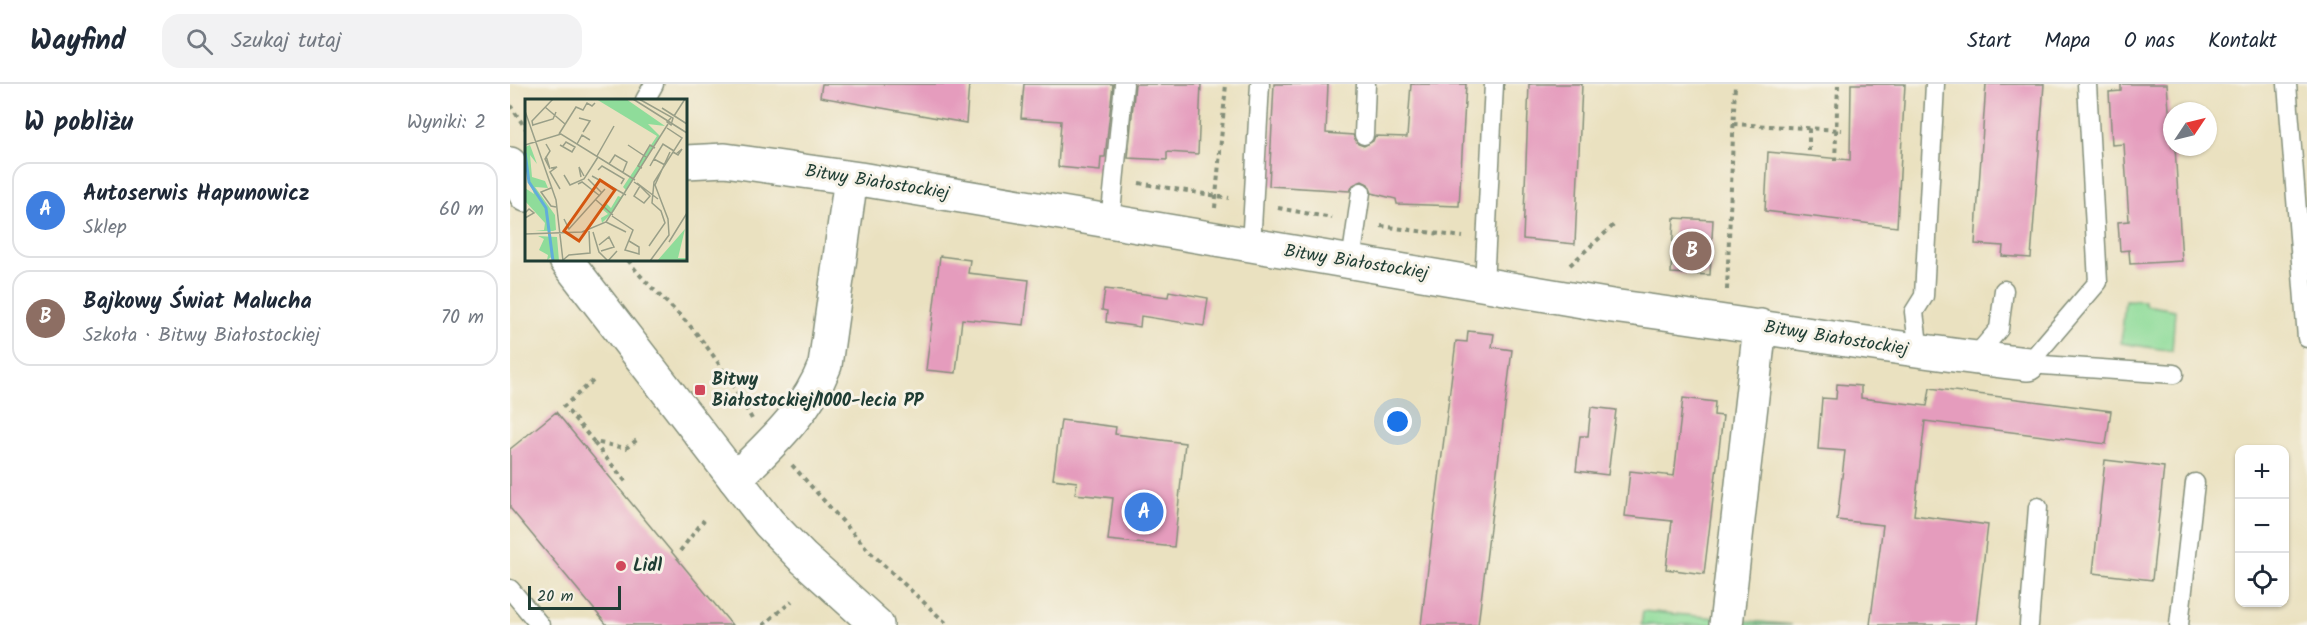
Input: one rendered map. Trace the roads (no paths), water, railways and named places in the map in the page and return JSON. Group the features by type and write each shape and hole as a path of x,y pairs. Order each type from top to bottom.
{"street":[{"name":"Bitwy Białostockiej","path":"687,162 725,160 856,179 1539,294 1919,352 2028,364"},
{"path":"510,164 525,193"},
{"path":"735,479 764,434 800,413 815,390 825,365 856,179"},
{"path":"510,201 525,213"},
{"path":"567,261 769,523 877,625"},
{"path":"1726,625 1760,326"}],"lane":[{"path":"646,99 654,84"},
{"path":"1110,222 1124,84"},
{"path":"1251,246 1260,84"},
{"path":"1364,135 1366,84"},
{"path":"1484,285 1494,84"},
{"path":"1919,352 1914,312 1924,297 1935,84"},
{"path":"2028,364 2098,282 2087,84"},
{"path":"2287,84 2307,338"},
{"path":"1351,262 1360,192"},
{"path":"1974,358 1999,329 2004,290"},
{"path":"2028,364 2174,374"},
{"path":"2179,625 2195,483"},
{"path":"2029,625 2038,507"},
{"path":"510,589 540,625"}],"place":[{"name":"Bajkowy Świat Malucha","path":"1692,251"},
{"name":"Bitwy Białostockiej/1000-lecia PP","path":"700,390"},
{"name":"Autoserwis Hapunowicz","path":"1144,512"},
{"name":"Lidl","path":"621,566"}]}
